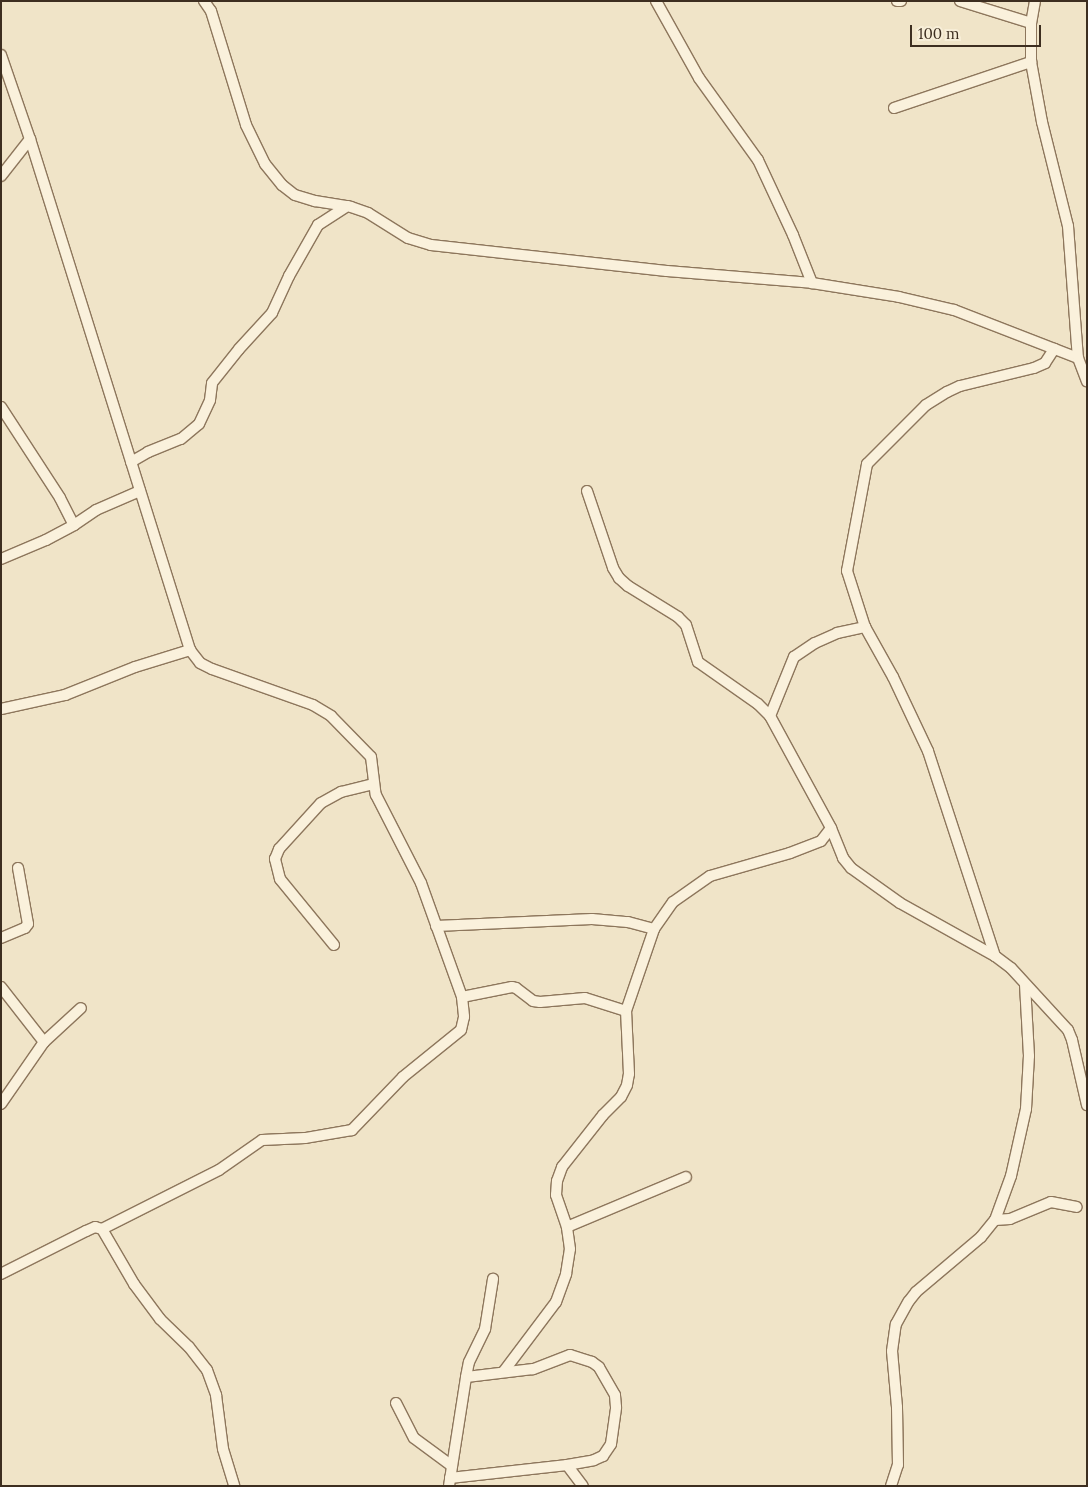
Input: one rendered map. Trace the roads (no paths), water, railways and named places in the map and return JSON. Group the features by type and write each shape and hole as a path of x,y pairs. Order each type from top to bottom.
{"street":[{"path":"204,1 211,11 246,125 265,164 282,185 294,195 315,201 347,206 368,213 408,238 431,245 667,271 812,283 898,297 954,310 1078,358"},
{"path":"656,1 699,78 758,160 793,235 812,283"},
{"path":"960,1 1031,23"},
{"path":"1035,1 1031,23 1031,62 1042,122 1068,226 1078,358 1087,381"},
{"path":"1,55 30,139 190,650 200,662 212,669 292,697 331,716 371,757 376,795 421,883 462,997 464,1017 461,1030 403,1077 352,1130 305,1138 262,1140 220,1170 102,1229 95,1227 86,1231 1,1274"},
{"path":"894,108 1031,62"},
{"path":"1,176 30,139"},
{"path":"131,462 148,452 181,439 199,424 210,400 212,383 239,349 272,313 289,276 318,225 347,206"},
{"path":"995,956 928,751 893,677 865,627 847,571 867,464 926,405 947,392 960,386 1034,368 1046,363 1054,349"},
{"path":"1,407 60,498 74,526"},
{"path":"1,558 74,526 96,510 140,491"},
{"path":"587,491 613,568 619,578 628,586 678,617 686,625 698,662 758,704 770,716 831,828 843,858 862,877 900,903 995,956 1025,984 1068,1030 1087,1105"},
{"path":"770,716 794,657 815,643 837,633 865,627"},
{"path":"1,710 65,694 135,667 190,650"},
{"path":"334,945 280,879 275,859 279,849 321,803 341,792 374,784"},
{"path":"504,1371 556,1302 566,1274 570,1249 567,1227 556,1195 557,1181 562,1167 628,1085 626,1011 654,929 673,902 710,876 798,850 821,841 831,828"},
{"path":"1,938 25,928 28,924 18,868"},
{"path":"436,926 592,919 628,922 654,929"},
{"path":"891,1486 898,1465 897,1407 892,1351 896,1324 908,1301 916,1292 981,1237 995,1220 1011,1176 1026,1109 1029,1056 1025,984"},
{"path":"1,987 44,1042"},
{"path":"462,997 512,987 533,1001 585,998 626,1011"},
{"path":"1,1104 44,1042 81,1008"},
{"path":"567,1227 686,1177"},
{"path":"995,1220 1010,1219 1051,1202 1077,1207"},
{"path":"102,1229 134,1284 160,1320 190,1347 207,1370 216,1395 223,1449 234,1486"},
{"path":"466,1377 533,1369 570,1355 592,1362 599,1367 615,1395 616,1407 611,1444 603,1456 594,1460 449,1482 466,1377 470,1362 485,1329 493,1279"},
{"path":"396,1403 414,1438 452,1466"},
{"path":"567,1465 583,1486"}]}
